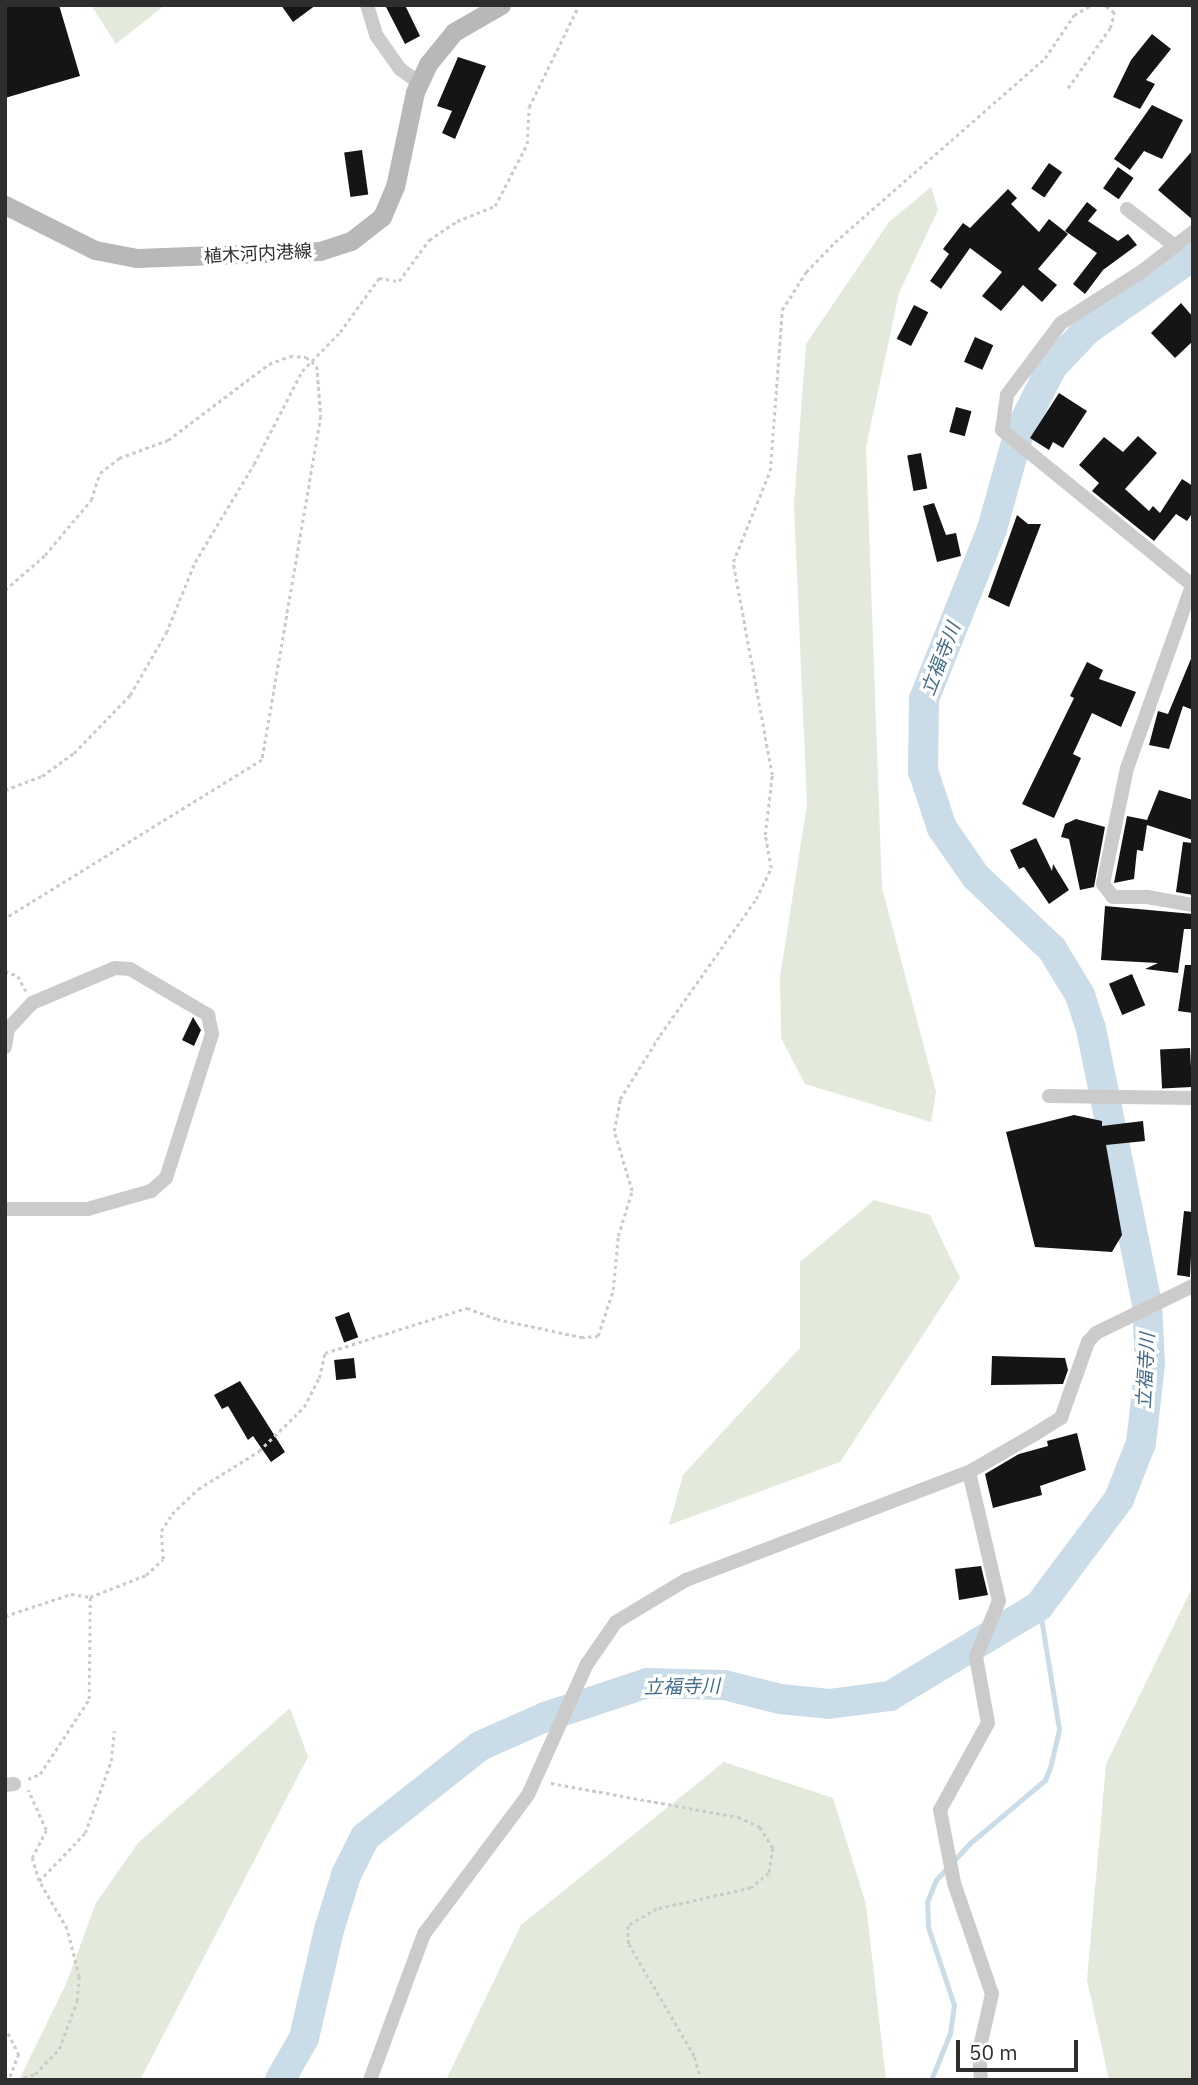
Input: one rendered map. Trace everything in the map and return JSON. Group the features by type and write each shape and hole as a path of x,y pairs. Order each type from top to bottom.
{"main road":[{"name":"植木河内港線","path":"5,205 95,250 137,258 320,251 351,241 382,218 395,187 419,83 428,64 454,32 501,5"}],"street":[{"path":"367,5 376,35 400,69 419,83"},
{"path":"1127,209 1175,246"},
{"path":"1193,232 1061,323 1007,396 1002,430 1192,584 1127,768 1103,884 1113,897 1147,897 1193,905"},
{"path":"5,1047 8,1029 32,1003 115,968 130,970 208,1015 212,1034 166,1178 151,1191 88,1209 5,1209"},
{"path":"1049,1096 1193,1098"},
{"path":"370,2080 425,1934 528,1795 587,1664 616,1622 686,1580 969,1472 1061,1418 1088,1342 1116,1324 1193,1286"},
{"path":"969,1472 999,1601 976,1657 988,1723 940,1810 953,1876 992,1994 979,2051 981,2080"}],"path":[{"path":"5,790 42,776 74,753 130,695 166,633 195,562 311,360 340,332 380,278 400,281 429,240 457,221 495,206 527,144 529,107 579,5"},
{"path":"5,1616 71,1594 90,1597 146,1575 163,1559 161,1531 172,1514 198,1489 259,1451 304,1407 319,1378 324,1353 467,1308 533,1327 598,1336 612,1290 618,1236 632,1191 614,1131 620,1100 660,1035 756,899 771,867 765,835 772,775 733,562 770,471 782,310 806,272 835,242 1045,58 1073,15 1091,5"},
{"path":"1068,88 1110,28 1114,13 1104,5"},
{"path":"5,590 46,555 91,500 100,473 118,458 168,440 269,364 290,356 311,360"},
{"path":"5,919 262,760 321,416 322,380 311,360"},
{"path":"5,971 18,976 32,1003"},
{"path":"17,2080 35,2074 60,2049 77,2001 79,1977 67,1930 39,1881 33,1858 46,1830 24,1780 40,1774 89,1699 90,1597"},
{"path":"39,1881 85,1833 111,1761 114,1731"},
{"path":"534,1780 738,1817 760,1827 773,1848 769,1873 751,1888 657,1909 628,1926 629,1944 695,2057 701,2080"},
{"path":"5,2027 19,2054 9,2080"}],"shaded area":[{"path":"91,5 165,5 116,44"},
{"path":"931,187 938,210 899,293 866,447 882,888 936,1092 931,1122 805,1084 781,1038 780,977 807,804 794,505 806,344 889,222"},
{"path":"874,1200 930,1215 960,1278 840,1462 669,1525 683,1475 800,1348 800,1262"},
{"path":"1193,1586 1193,2080 1109,2080 1087,1980 1106,1764"},
{"path":"290,1708 308,1757 140,2080 19,2080 66,1984 96,1903 138,1843"},
{"path":"724,1762 833,1798 866,1904 886,2080 446,2080 521,1925"}],"building":[{"path":"5,5 59,5 80,76 5,98"},
{"path":"281,5 316,5 293,22"},
{"path":"385,5 405,5 420,36 405,44"},
{"path":"1152,34 1171,49 1146,80 1155,84 1140,109 1113,97 1131,60"},
{"path":"458,57 486,66 455,139 442,133 452,111 437,106"},
{"path":"1152,105 1183,120 1162,159 1144,151 1130,170 1114,159"},
{"path":"362,150 368,195 350,197 344,153"},
{"path":"1193,150 1193,220 1158,190"},
{"path":"1049,163 1062,172 1044,198 1031,188"},
{"path":"1118,167 1134,178 1119,199 1103,188"},
{"path":"1008,189 1017,198 1011,204 1039,232 1049,219 1068,234 1038,269 1057,285 1042,302 1023,285 1001,311 982,296 1002,272 970,248 941,289 930,281 949,254 943,249 963,223 970,228"},
{"path":"1087,202 1097,210 1088,221 1118,241 1128,234 1137,245 1103,270 1085,294 1073,284 1097,253 1065,231"},
{"path":"1181,303 1193,317 1193,341 1175,358 1151,333"},
{"path":"914,305 928,312 911,346 897,339"},
{"path":"975,337 993,345 982,370 964,362"},
{"path":"1059,393 1087,411 1063,448 1053,442 1049,450 1030,438"},
{"path":"956,407 971,411 965,436 949,432"},
{"path":"1138,436 1157,453 1125,489 1149,511 1153,506 1160,513 1182,479 1193,486 1193,512 1187,521 1176,514 1154,541 1092,491 1099,483 1079,465 1104,437 1123,452"},
{"path":"921,453 927,488 913,491 907,455"},
{"path":"934,503 946,535 956,533 961,556 937,562 923,506"},
{"path":"1017,515 1028,524 1041,524 1009,607 988,597"},
{"path":"1193,654 1193,710 1183,706 1169,749 1149,745 1158,711 1168,714"},
{"path":"1087,662 1103,670 1099,679 1136,692 1121,727 1092,713 1073,754 1081,758 1054,818 1022,804 1074,698 1070,696"},
{"path":"1159,790 1193,800 1193,840 1147,825 1143,851 1137,850 1134,879 1114,883 1127,816 1147,820"},
{"path":"1076,819 1105,827 1094,887 1080,890 1069,839 1061,837 1065,824"},
{"path":"1036,838 1052,871 1053,864 1069,890 1049,904 1024,867 1019,869 1010,850"},
{"path":"1183,842 1193,843 1193,895 1176,892"},
{"path":"1105,906 1193,914 1193,929 1184,929 1178,973 1145,969 1158,963 1101,960"},
{"path":"1185,965 1193,965 1193,1013 1178,1011"},
{"path":"1132,974 1145,1005 1122,1015 1109,984"},
{"path":"193,1017 201,1030 194,1046 182,1040"},
{"path":"1190,1048 1192,1087 1162,1089 1160,1050"},
{"path":"1074,1115 1102,1121 1102,1126 1143,1121 1145,1141 1106,1145 1122,1235 1112,1252 1035,1247 1006,1132"},
{"path":"1184,1211 1193,1212 1190,1277 1177,1275"},
{"path":"349,1312 358,1337 344,1343 335,1317"},
{"path":"992,1356 1065,1358 1068,1370 1063,1384 991,1385"},
{"path":"354,1358 356,1378 336,1380 334,1360"},
{"path":"240,1381 285,1452 271,1462 253,1436 248,1440 228,1406 222,1409 214,1395"},
{"path":"1077,1433 1086,1470 1040,1486 1042,1495 993,1508 985,1474 1019,1454 1048,1446 1047,1441"},
{"path":"981,1566 988,1595 959,1600 955,1569"}],"waterway":[{"name":"立福寺川","path":"280,2080 304,2038 329,1930 346,1875 365,1837 480,1746 545,1717 647,1683 724,1685 780,1699 829,1704 890,1696 1039,1606 1119,1499 1141,1443 1150,1364 1147,1304 1091,1029 1080,995 1052,949 976,877 942,828 923,771 924,699 992,529 1019,432 1052,367 1087,330 1193,256"},
{"path":"931,2080 950,2033 954,2005 928,1927 927,1902 936,1880 970,1843 1045,1780 1059,1729 1039,1606"}]}
